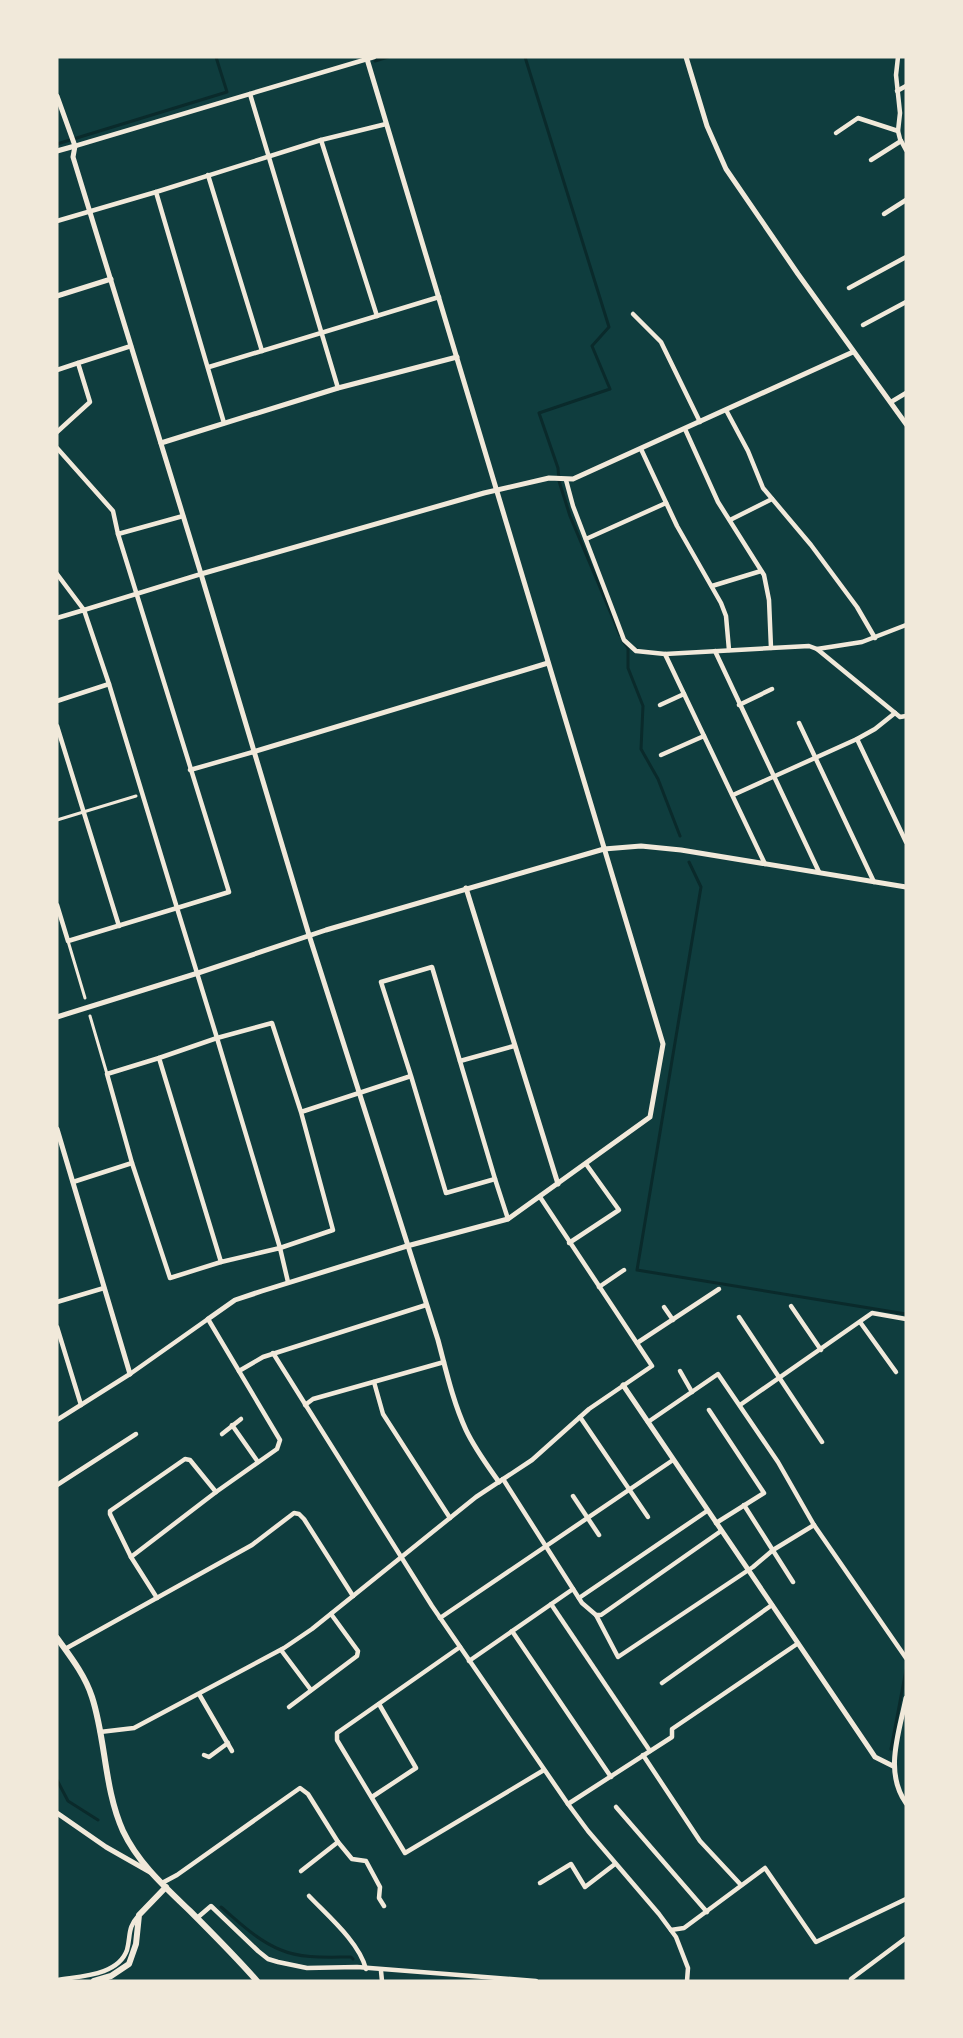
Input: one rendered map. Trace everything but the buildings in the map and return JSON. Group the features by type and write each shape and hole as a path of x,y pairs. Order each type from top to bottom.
{"main road":[{"path":"57,1638 87,1685 100,1732 109,1786 119,1822 132,1848 164,1885 257,1981"},
{"path":"94,1981 111,1976 129,1964 136,1944 139,1916 164,1885"}],"street":[{"path":"57,151 374,57"},
{"path":"687,57 707,126 726,169 906,424"},
{"path":"898,57 897,91 900,114 898,131 906,150"},
{"path":"57,1420 130,1374 235,1300 407,1246 508,1219 650,1117 663,1044 366,58"},
{"path":"897,91 906,86"},
{"path":"250,94 338,388"},
{"path":"57,96 74,145 73,157 89,211 309,935 465,1428 475,1448 501,1481 579,1598 596,1615 618,1657 748,1570 773,1550 814,1525"},
{"path":"836,133 858,118 898,131"},
{"path":"57,221 321,140 386,124"},
{"path":"321,140 377,316"},
{"path":"871,160 901,141"},
{"path":"208,175 262,351"},
{"path":"156,192 224,423"},
{"path":"884,214 906,200"},
{"path":"849,288 906,257"},
{"path":"57,296 111,279"},
{"path":"209,367 439,297"},
{"path":"863,325 906,302"},
{"path":"633,314 661,342 700,422"},
{"path":"57,370 131,346"},
{"path":"57,618 201,574 496,490 555,477 573,479 853,352"},
{"path":"160,442 338,388 457,357"},
{"path":"57,432 90,402 78,363"},
{"path":"891,402 906,393"},
{"path":"726,410 748,451 763,488 811,545 857,607 875,638"},
{"path":"685,429 714,493 761,572 768,593 771,648"},
{"path":"57,447 113,511 190,771 229,891 68,941"},
{"path":"641,448 677,526 712,586 726,616 729,650"},
{"path":"564,479 624,640 636,651 664,654 809,646 817,649 900,717 906,716"},
{"path":"730,520 772,499"},
{"path":"586,539 666,503"},
{"path":"118,534 183,516"},
{"path":"712,586 761,572"},
{"path":"57,574 84,610 109,684 198,973 280,1248 288,1282"},
{"path":"817,649 862,642 906,625"},
{"path":"714,651 819,872"},
{"path":"664,654 765,864"},
{"path":"190,771 548,663"},
{"path":"57,701 109,684"},
{"path":"739,705 772,689"},
{"path":"660,706 684,694"},
{"path":"733,795 857,738 874,729 895,713"},
{"path":"799,723 874,882"},
{"path":"57,726 119,926"},
{"path":"661,755 704,736"},
{"path":"857,738 906,842"},
{"path":"57,820 136,796"},
{"path":"57,1017 309,935 604,849 656,847 906,887"},
{"path":"466,888 558,1184"},
{"path":"57,905 85,998"},
{"path":"495,1179 447,1193 381,982 432,967 508,1219"},
{"path":"90,1016 132,1163 170,1278 221,1262 280,1248 333,1230 301,1112 272,1023 217,1038 107,1074"},
{"path":"460,1061 514,1046"},
{"path":"159,1058 221,1262"},
{"path":"301,1112 411,1076"},
{"path":"57,1129 130,1374"},
{"path":"73,1182 132,1163"},
{"path":"569,1243 619,1210 586,1164"},
{"path":"100,1732 134,1728 281,1650 331,1614 450,1518 532,1460 580,1417 652,1366 540,1197"},
{"path":"599,1287 624,1270"},
{"path":"57,1302 104,1288"},
{"path":"638,1343 719,1289"},
{"path":"239,1371 273,1353 426,1305"},
{"path":"791,1306 821,1350"},
{"path":"664,1307 673,1320"},
{"path":"740,1405 781,1379 872,1314 906,1319"},
{"path":"739,1317 822,1442"},
{"path":"131,1557 277,1449 280,1440 208,1318"},
{"path":"860,1322 896,1372"},
{"path":"57,1327 81,1405"},
{"path":"273,1353 400,1558 544,1770 615,1864 675,1936 688,1968 687,1981"},
{"path":"305,1405 313,1399 444,1362"},
{"path":"680,1371 692,1392"},
{"path":"648,1422 718,1374 778,1462 814,1525 906,1658"},
{"path":"374,1382 383,1414 450,1518"},
{"path":"623,1385 875,1757 893,1766"},
{"path":"709,1410 764,1493 716,1523"},
{"path":"580,1417 648,1517"},
{"path":"222,1434 242,1419"},
{"path":"232,1425 258,1462"},
{"path":"57,1485 136,1434"},
{"path":"157,1598 131,1557 110,1511 184,1459 189,1460 216,1492"},
{"path":"440,1618 673,1460"},
{"path":"573,1496 599,1535"},
{"path":"744,1505 793,1582"},
{"path":"579,1598 708,1511"},
{"path":"65,1649 252,1545 294,1513 304,1519 353,1596"},
{"path":"596,1615 601,1614 721,1531"},
{"path":"470,1661 573,1589"},
{"path":"551,1604 651,1751"},
{"path":"662,1683 772,1605"},
{"path":"289,1707 357,1656 358,1651 331,1614"},
{"path":"512,1631 611,1777"},
{"path":"568,1804 672,1737 672,1729 797,1644"},
{"path":"460,1647 337,1733 338,1740 405,1853 544,1770"},
{"path":"281,1650 311,1690"},
{"path":"199,1694 232,1750"},
{"path":"906,1698 893,1766 899,1793 906,1803"},
{"path":"372,1797 416,1768 379,1704"},
{"path":"204,1755 209,1757 228,1743"},
{"path":"643,1755 700,1841 741,1885"},
{"path":"164,1885 300,1788 308,1794 338,1842 352,1858 366,1861 380,1887 379,1898 384,1906"},
{"path":"616,1807 706,1912"},
{"path":"57,1813 106,1847 154,1874"},
{"path":"301,1870 338,1842"},
{"path":"540,1883 571,1864 585,1887 615,1864"},
{"path":"671,1930 684,1928 765,1868 816,1942 906,1899"},
{"path":"309,1896 355,1945 363,1957 366,1969"},
{"path":"197,1918 211,1906 267,1959 308,1968 366,1969 536,1981"},
{"path":"57,1980 97,1973 116,1964 124,1955 130,1926 139,1916"},
{"path":"850,1979 906,1938"},
{"path":"381,1971 382,1981"}],"waterway":[{"path":"57,144 227,92 216,57"},
{"path":"375,61 388,57"},
{"path":"525,57 609,327 592,346 610,389 539,413 558,468 559,481 570,516 620,635"},
{"path":"623,641 628,648 628,668 643,706 641,749 658,779 680,836"},
{"path":"689,862 701,887 637,1270 906,1314"},
{"path":"891,1749 906,1670"},
{"path":"57,1780 68,1801 98,1820"},
{"path":"221,1907 257,1937 281,1950 307,1956 351,1957 353,1959"}]}
